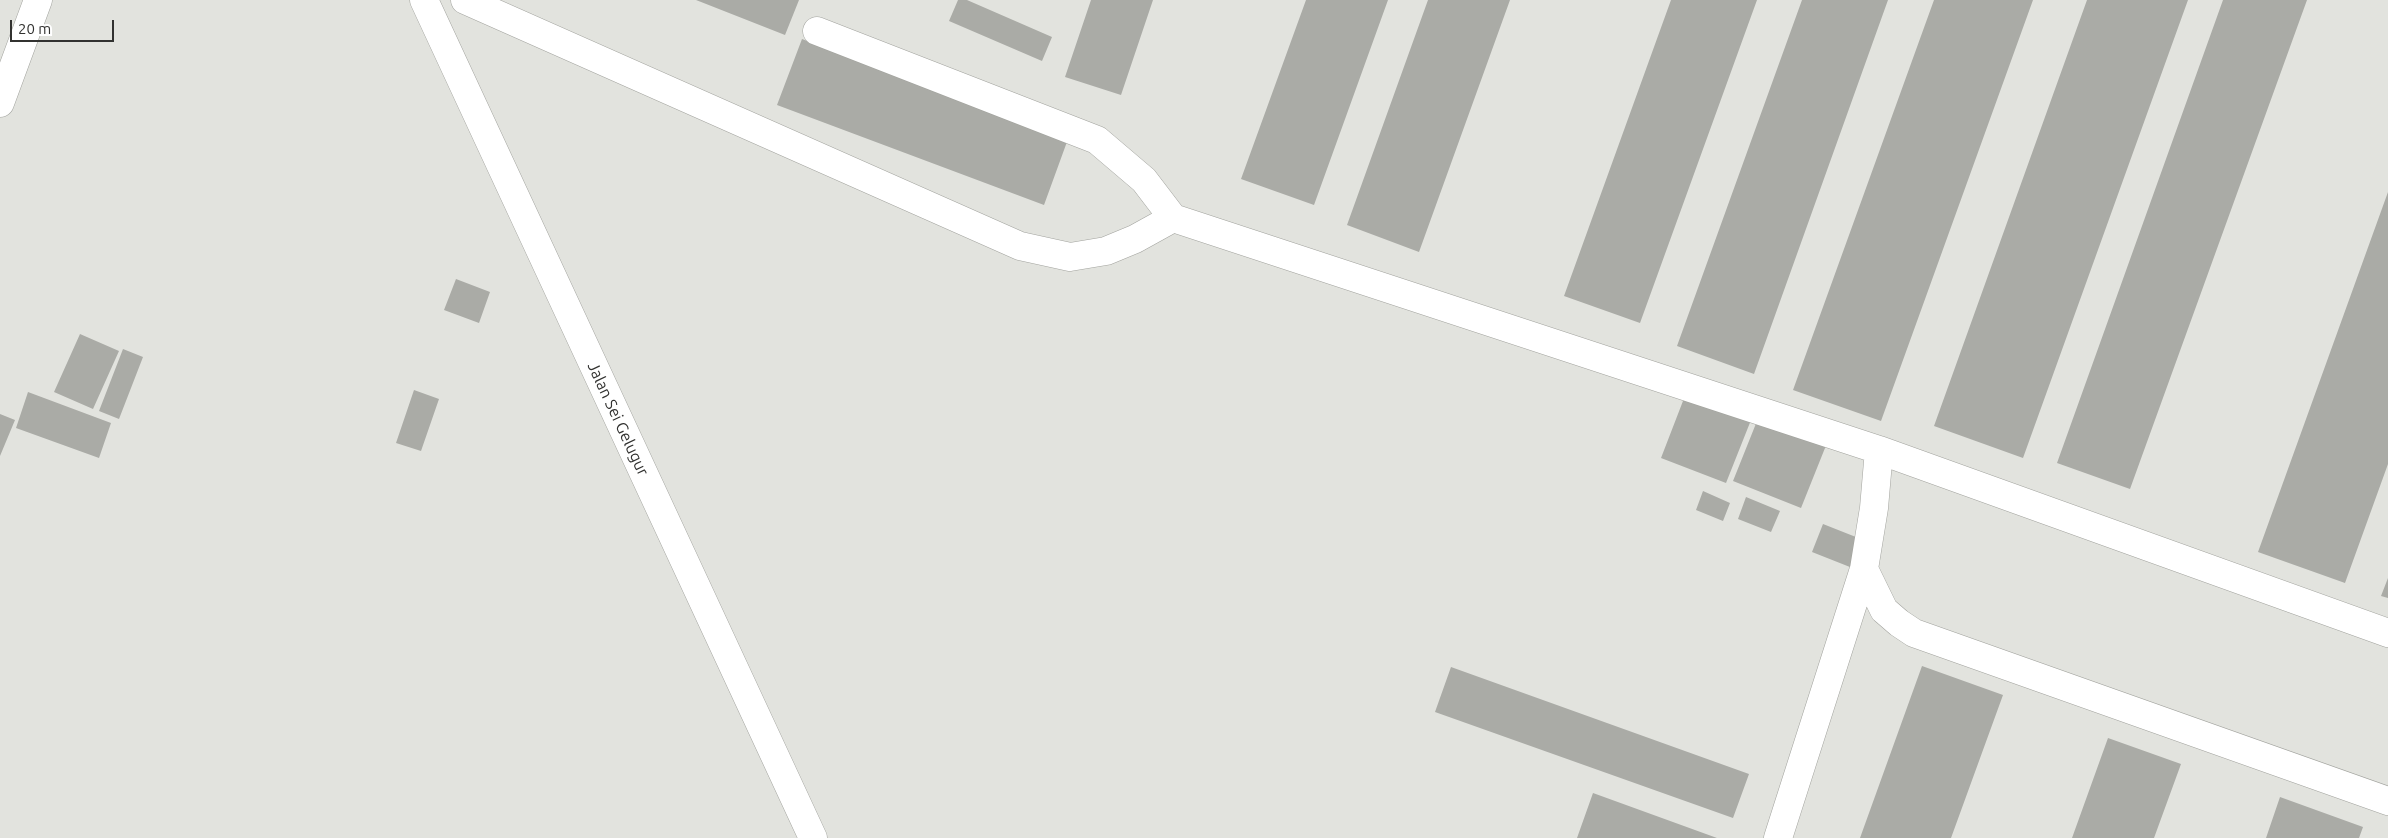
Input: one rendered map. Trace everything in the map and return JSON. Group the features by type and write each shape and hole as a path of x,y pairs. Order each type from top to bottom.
{"main road":[{"path":"0,103 38,0"},
{"name":"Jalan Sei Gelugur","path":"424,0 813,838"},
{"path":"465,0 1020,246 1070,257 1106,251 1135,239 1173,218"},
{"path":"817,31 1097,140 1123,160 1144,180 1173,218 1880,450 2388,633"},
{"path":"1778,838 1864,569 1874,508 1880,450"},
{"path":"1864,569 1884,610 1914,632 2388,801"}],"building":[{"path":"696,0 799,0 785,35"},
{"path":"958,0 967,0 1052,37 1042,61 949,21"},
{"path":"1091,0 1153,0 1121,95 1065,77"},
{"path":"1306,0 1388,0 1314,205 1241,179"},
{"path":"1428,0 1510,0 1419,252 1347,225"},
{"path":"1671,0 1757,0 1640,323 1564,296"},
{"path":"1802,0 1888,0 1754,374 1677,346"},
{"path":"1934,0 2033,0 1881,421 1793,390"},
{"path":"2087,0 2188,0 2023,458 1934,426"},
{"path":"2223,0 2307,0 2130,489 2057,463"},
{"path":"802,39 1068,139 1044,205 777,105"},
{"path":"2388,192 2388,464 2345,583 2258,552"},
{"path":"456,279 490,292 479,323 444,310"},
{"path":"80,334 119,351 93,409 54,392"},
{"path":"123,349 143,357 119,419 99,411"},
{"path":"1688,388 1753,415 1726,483 1661,458"},
{"path":"414,390 439,399 421,451 396,443"},
{"path":"28,392 111,423 99,458 16,428"},
{"path":"0,414 15,420 0,456"},
{"path":"1759,416 1827,443 1801,508 1733,481"},
{"path":"1703,491 1730,503 1723,521 1696,510"},
{"path":"1746,497 1780,511 1771,532 1738,519"},
{"path":"1823,524 1866,541 1855,569 1812,552"},
{"path":"2388,578 2388,598 2381,596"},
{"path":"1922,666 2003,695 1951,838 1860,838"},
{"path":"1451,667 1749,774 1733,818 1435,712"},
{"path":"2108,738 2181,764 2154,838 2072,838"},
{"path":"1593,793 1717,838 1577,838"},
{"path":"2280,797 2363,827 2359,838 2266,838"}]}
